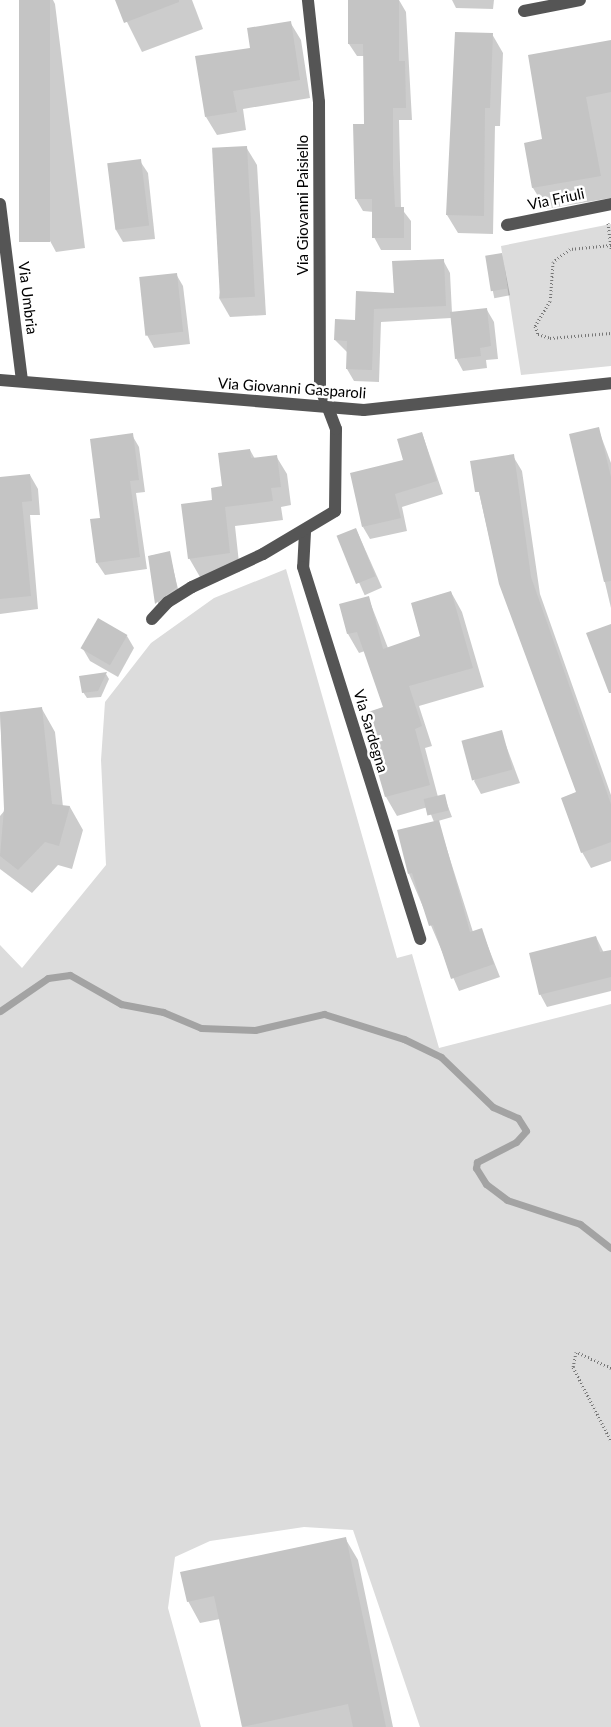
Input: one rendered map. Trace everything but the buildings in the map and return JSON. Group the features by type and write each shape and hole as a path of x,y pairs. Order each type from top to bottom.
{"street":[{"name":"Via Giovanni Paisiello","path":"308,0 319,102 320,387 328,409"},
{"path":"524,11 580,0"},
{"name":"Via Umbria","path":"0,204 22,381"},
{"name":"Via Friuli","path":"507,225 608,204"},
{"name":"Via Giovanni Gasparoli","path":"0,380 328,409 364,410 611,383"},
{"path":"152,620 168,602 192,587 305,532 335,511 338,494 336,429 328,409"},
{"name":"Via Sardegna","path":"305,532 303,567 420,939"}],"path":[{"path":"608,204 611,246 570,250 553,262 550,301 534,326 538,334 550,338 611,333"},
{"path":"611,1368 576,1352 573,1367 611,1441"}],"shaded area":[{"path":"611,224 611,366 521,375 501,246"},
{"path":"286,569 397,958 412,954 439,1048 611,1004 611,1727 420,1727 353,1530 304,1527 210,1541 175,1557 168,1608 201,1727 0,1727 0,945 22,968 106,865 101,760 105,702 151,643 214,598"}],"waterway":[{"path":"0,1011 48,978 70,975 121,1004 163,1012 201,1028 255,1030 324,1014 404,1039 441,1057 493,1107 518,1118 526,1131 516,1142 477,1162 476,1168 486,1184 507,1200 580,1224 611,1248"}]}
